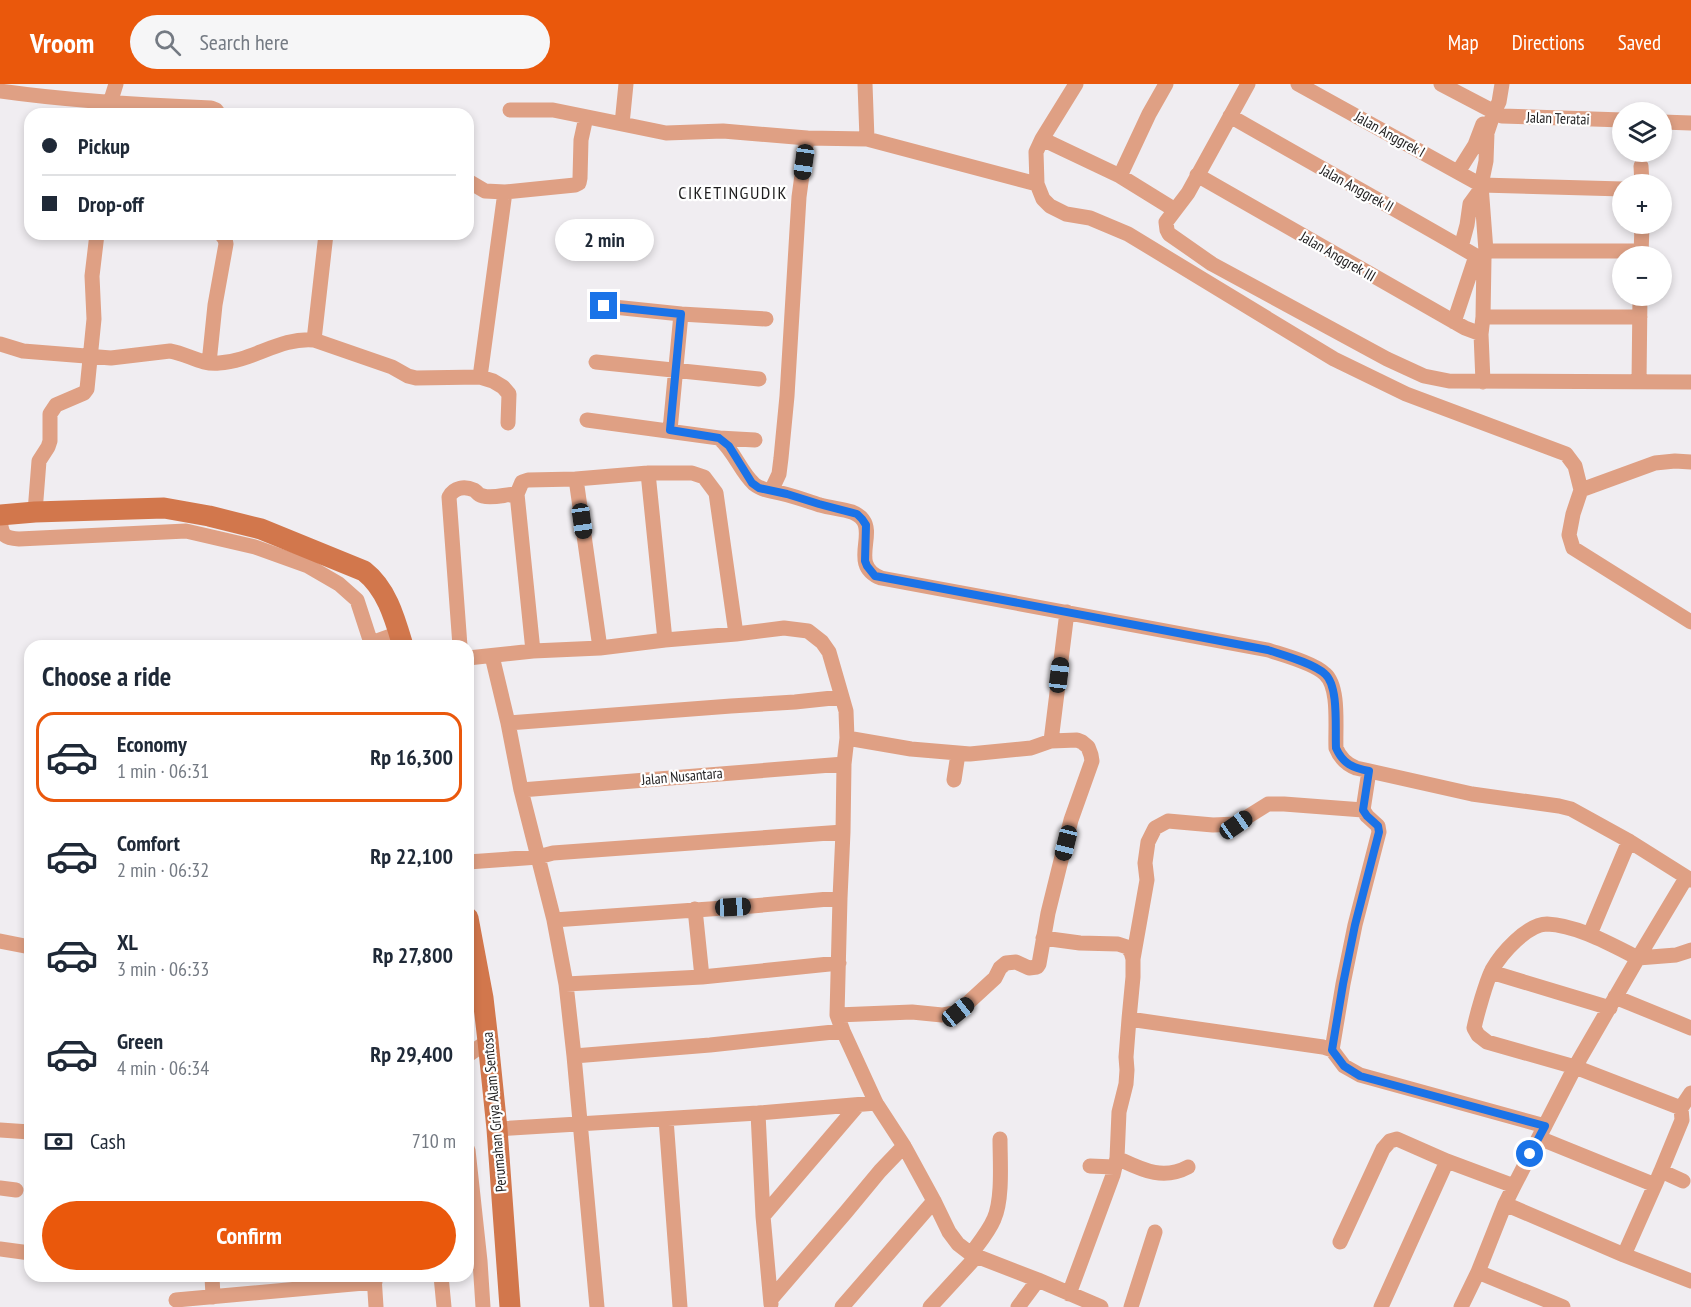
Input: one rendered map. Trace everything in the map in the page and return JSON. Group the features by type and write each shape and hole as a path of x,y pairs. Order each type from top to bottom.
{"street":[{"path":"110,108 116,84"},
{"path":"622,124 626,84"},
{"path":"865,84 867,139"},
{"path":"1076,84 1036,150 1037,184 1043,199 1055,209 1073,216 1090,218 1128,234 1334,359 1406,394 1566,454 1575,466 1581,490 1569,535 1573,548 1691,622"},
{"path":"1120,176 1166,84"},
{"path":"1248,84 1188,193 1166,222 1168,232 1212,264 1387,359 1437,379 1483,382 1691,382"},
{"name":"Jalan Anggrek I","path":"1298,84 1481,187"},
{"name":"Jalan Teratai","path":"1442,84 1491,111 1507,117 1612,120"},
{"path":"1458,172 1475,145 1491,111 1499,102 1502,84"},
{"path":"0,91 105,108"},
{"path":"510,110 553,110 666,133 723,131 807,138 867,139 1037,184"},
{"path":"1483,382 1481,187 1491,111"},
{"name":"Jalan Anggrek II","path":"1230,116 1461,247 1482,255"},
{"path":"474,185 485,191 505,192 562,187 579,183 586,117"},
{"path":"1672,122 1691,123"},
{"path":"771,491 777,481 780,466 787,396 799,197 807,138"},
{"path":"1042,139 1120,176 1175,210"},
{"path":"1641,166 1641,174"},
{"name":"Jalan Anggrek III","path":"1197,175 1454,322 1481,334"},
{"path":"1481,187 1612,189"},
{"path":"1461,247 1470,204 1481,187"},
{"path":"480,377 505,192"},
{"path":"35,512 39,461 50,441 50,414 56,405 84,393 87,389 94,319 92,276 96,240"},
{"path":"209,363 225,240"},
{"path":"314,340 325,240"},
{"path":"1482,255 1612,254"},
{"path":"1454,322 1482,255"},
{"path":"604,306 681,314 766,319"},
{"path":"1639,382 1640,306"},
{"path":"670,430 681,314"},
{"path":"1483,317 1640,317"},
{"path":"0,344 23,351 91,357 121,358 170,351 180,352 192,359 209,363 221,363 288,342 314,340 392,367 416,378 480,377 503,387 509,394 508,423"},
{"path":"596,362 759,379"},
{"path":"587,420 719,438 755,440"},
{"path":"719,438 729,446 752,483 759,488 854,513 860,517 866,525 865,561 875,576 1268,650 1326,674 1334,690 1336,748 1339,755 1349,765 1472,794 1571,809 1629,841 1688,879 1638,958 1575,1067 1505,1204 1478,1272 1461,1307"},
{"path":"1581,490 1655,463 1691,462"},
{"path":"648,473 665,640"},
{"path":"532,651 517,494 522,482 528,480 648,473 692,473 704,477 716,493 736,634"},
{"path":"576,479 600,648"},
{"path":"460,640 449,496 458,488 474,490 483,496 517,494"},
{"path":"0,515 164,508 261,529 311,558 357,600 370,640"},
{"path":"0,520 1,531 9,538 186,531 364,571 386,598 401,640"},
{"path":"1051,741 1067,612"},
{"path":"474,658 532,651 600,648 784,628 804,629 822,642 829,652 846,711 837,1015 843,1031 876,1103 904,1146 949,1232 958,1244 974,1255 1101,1307"},
{"path":"492,656 508,723 520,790 554,920 566,984 597,1307"},
{"path":"508,723 842,697"},
{"path":"837,1015 912,1012 942,1015 958,1012 995,978 1000,968 1006,963 1016,962 1029,968 1037,967 1071,820 1092,760 1090,751 1082,742 1071,740 1051,741 1030,748 958,754 847,738"},
{"path":"954,780 958,754"},
{"name":"Jalan Nusantara","path":"520,790 844,764"},
{"path":"1332,1050 1355,925 1379,832 1378,826 1363,810 1369,771"},
{"path":"1069,1294 1116,1162 1119,1112 1126,1084 1133,959 1147,880 1145,863 1148,842 1155,828 1168,820 1236,825 1268,804 1363,810"},
{"path":"474,862 538,857 553,852 843,832"},
{"path":"1590,934 1629,841"},
{"path":"554,920 840,898"},
{"path":"695,909 702,977"},
{"path":"1680,1108 1575,1067 1487,1042 1478,1035 1474,1028 1491,972 1504,954 1525,933 1535,927 1548,924 1590,934 1638,958 1676,955 1691,950"},
{"path":"1043,938 1080,943 1118,944 1127,947 1133,959"},
{"path":"0,941 24,946"},
{"name":"Perumahan Griya Alam Sentosa","path":"474,950 483,998 497,1129 510,1307"},
{"path":"566,984 702,977 839,963"},
{"path":"1491,972 1612,1003 1691,1028"},
{"path":"1129,1019 1323,1047 1332,1050 1344,1066 1360,1076 1542,1132 1658,1178 1683,1181"},
{"path":"574,1056 843,1031"},
{"path":"474,1051 488,1041"},
{"path":"1680,1108 1691,1093"},
{"path":"497,1129 758,1113 876,1103"},
{"path":"763,1216 858,1106"},
{"path":"1624,1255 1683,1120 1680,1108"},
{"path":"758,1113 763,1216 771,1303"},
{"path":"666,1119 680,1307"},
{"path":"0,1130 24,1132"},
{"path":"930,1307 974,1255 994,1221 999,1200 1000,1139"},
{"path":"1340,1242 1383,1149 1390,1141 1397,1139 1514,1186"},
{"path":"771,1303 880,1171 904,1146"},
{"path":"1382,1307 1447,1161"},
{"path":"1090,1166 1116,1162 1162,1174 1176,1173 1188,1167"},
{"path":"0,1188 16,1190"},
{"path":"842,1307 934,1201"},
{"path":"1505,1204 1691,1281"},
{"path":"474,1206 483,1307"},
{"path":"1131,1307 1155,1232"},
{"path":"0,1249 24,1252"},
{"path":"1478,1272 1563,1307"},
{"path":"1018,1307 1038,1280"},
{"path":"212,1282 213,1297"},
{"path":"176,1300 348,1282"},
{"path":"375,1282 376,1307"},
{"path":"442,1282 444,1307"}],"district":[{"name":"CIKETINGUDIK","path":"733,192"}],"route":[{"path":"604,306 681,314 670,430 719,438 729,446 752,483 759,488 854,513 860,517 866,525 865,561 875,576 1268,650 1326,674 1334,690 1336,748 1339,755 1349,765 1369,771 1363,810 1377,824 1379,832 1355,925 1332,1050 1344,1066 1360,1076 1545,1126 1530,1154"}]}
